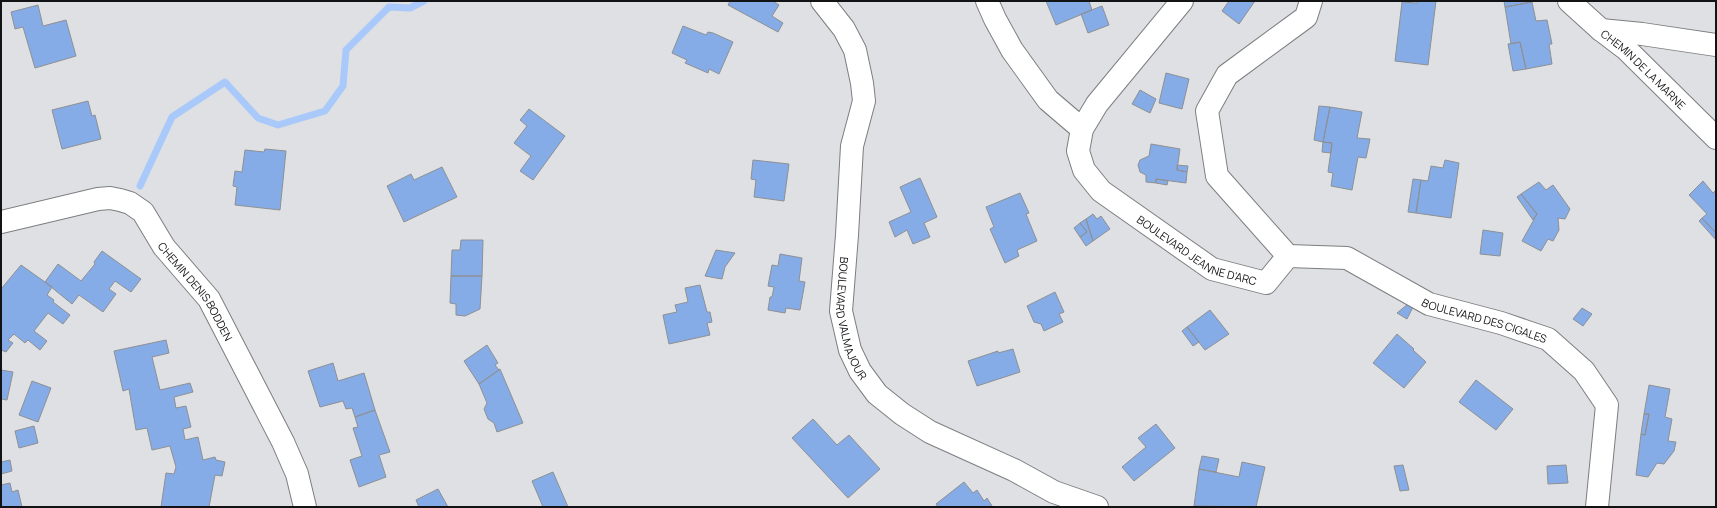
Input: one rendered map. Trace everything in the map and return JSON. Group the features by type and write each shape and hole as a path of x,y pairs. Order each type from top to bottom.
{"street":[{"name":"BOULEVARD VALMAJOUR","path":"822,1 844,29 855,50 864,101 852,146 841,312 850,350 860,372 877,394 902,414 930,432 1014,470 1054,492 1097,507"},
{"path":"987,1 1012,50 1048,100 1082,129"},
{"name":"BOULEVARD JEANNE D'ARC","path":"1182,1 1097,104 1082,129 1078,151 1084,170 1101,191 1212,269 1266,284 1288,256"},
{"path":"1288,256 1217,176 1206,111 1227,75 1306,16 1311,1"},
{"name":"CHEMIN DE LA MARNE","path":"1569,1 1601,30 1626,49 1716,138"},
{"path":"1601,30 1642,34 1716,45"},
{"name":"CHEMIN DENIS BODDEN","path":"1,222 98,199 110,198 130,203 143,212 164,247 209,299 283,442 297,474 305,507"},
{"name":"BOULEVARD DES CIGALES","path":"1288,256 1347,258 1429,304 1501,323 1548,339 1584,371 1607,405 1596,507"}],"building":[{"path":"730,1 773,1 779,5 772,16 783,23 778,32 728,5"},
{"path":"1046,1 1089,1 1092,10 1056,25"},
{"path":"1229,1 1255,1 1239,24 1222,11"},
{"path":"1417,1 1436,1 1428,65 1395,61 1402,2 1417,3"},
{"path":"1504,1 1532,1 1532,2 1505,7"},
{"path":"1532,2 1536,21 1547,20 1552,44 1549,44 1552,64 1526,69 1520,42 1511,44 1505,7"},
{"path":"38,5 43,26 66,20 76,56 35,68 23,27 15,29 11,12"},
{"path":"1102,6 1109,25 1088,33 1081,14"},
{"path":"683,26 706,35 708,32 713,33 733,42 719,74 709,69 708,73 685,63 687,60 672,53"},
{"path":"1520,42 1526,69 1513,71 1508,44"},
{"path":"1166,73 1189,79 1182,109 1159,103"},
{"path":"1140,90 1156,99 1150,113 1132,104"},
{"path":"88,101 92,116 95,115 101,139 62,149 52,110"},
{"path":"1319,106 1330,107 1323,142 1314,140"},
{"path":"1330,107 1362,112 1357,138 1370,139 1366,158 1358,157 1352,190 1331,186 1333,173 1328,172 1332,143 1323,142"},
{"path":"529,109 565,136 533,180 520,171 531,156 514,143 527,126 520,120"},
{"path":"1323,142 1332,143 1331,153 1322,152"},
{"path":"1151,144 1180,149 1177,170 1187,172 1186,183 1156,179 1156,183 1146,182 1146,175 1140,172 1138,165 1140,160 1149,156"},
{"path":"265,149 286,151 280,210 235,205 237,187 233,186 235,171 242,172 245,150 264,152"},
{"path":"753,160 789,164 784,201 754,197 756,180 751,179"},
{"path":"1445,160 1459,163 1451,218 1416,213 1421,180 1428,181 1431,166 1443,168"},
{"path":"1177,165 1188,166 1187,172 1177,170"},
{"path":"442,167 457,197 404,222 387,186 411,174 414,180"},
{"path":"920,178 937,217 924,223 930,237 913,244 907,230 895,237 889,222 911,212 900,187"},
{"path":"1156,179 1168,181 1167,185 1156,183"},
{"path":"1413,179 1421,180 1416,213 1408,212"},
{"path":"1703,181 1713,193 1716,190 1716,233 1702,218 1707,214 1689,195"},
{"path":"1539,182 1546,190 1553,185 1570,209 1565,219 1558,218 1559,230 1553,241 1548,239 1541,251 1522,241 1537,214 1521,194"},
{"path":"1020,193 1029,213 1026,214 1037,241 1017,250 1019,256 1005,263 990,229 994,227 986,207"},
{"path":"1521,194 1537,214 1533,220 1517,197"},
{"path":"1093,214 1097,219 1101,216 1110,229 1093,241 1086,219"},
{"path":"1702,218 1716,233 1716,240 1699,221"},
{"path":"1086,219 1093,241 1086,246 1080,237 1087,232 1080,223"},
{"path":"1080,223 1087,232 1080,237 1074,228"},
{"path":"1483,230 1503,233 1500,256 1480,254"},
{"path":"461,240 483,240 482,276 451,276 452,250 460,250"},
{"path":"716,250 735,253 725,267 722,279 705,276"},
{"path":"102,251 141,279 131,292 115,281 109,289 116,294 103,312 79,295 72,304 45,282 58,264 81,281 95,264 94,262"},
{"path":"780,254 802,258 799,281 805,282 800,310 786,308 785,313 768,310 770,297 772,297 774,287 768,286 772,265 778,266"},
{"path":"21,265 52,287 47,295 54,300 53,302 70,315 63,324 48,313 34,331 47,341 40,350 28,340 25,343 14,334 8,340 13,343 6,352 1,350 1,289"},
{"path":"451,276 482,276 480,309 465,316 456,315 456,304 450,303"},
{"path":"700,285 707,312 710,312 712,322 707,323 710,335 669,344 663,315 677,312 675,305 688,302 685,288"},
{"path":"1055,292 1064,312 1059,314 1063,322 1044,331 1041,324 1034,322 1027,306"},
{"path":"1408,304 1413,307 1407,319 1397,313"},
{"path":"1582,308 1592,314 1583,326 1573,319"},
{"path":"1210,310 1229,334 1205,350 1187,327"},
{"path":"1187,327 1199,342 1193,346 1182,331"},
{"path":"1397,334 1426,362 1404,388 1373,363"},
{"path":"166,340 169,353 152,357 160,390 190,383 193,392 174,397 176,408 186,406 191,427 183,429 185,440 198,437 203,460 215,457 216,460 225,462 222,476 215,475 209,507 161,507 166,473 174,474 176,467 170,446 152,450 147,428 136,430 129,389 123,391 114,351"},
{"path":"487,345 498,363 495,365 499,370 479,384 464,361"},
{"path":"1013,349 1020,372 977,386 968,361 998,351 998,353"},
{"path":"333,363 338,381 364,373 375,410 355,417 352,408 346,409 343,401 320,407 308,371"},
{"path":"500,369 523,423 497,432 494,423 488,419 484,409 487,403 479,384"},
{"path":"1,370 13,372 7,400 1,399"},
{"path":"1476,380 1513,409 1496,430 1459,402"},
{"path":"32,381 51,388 38,422 19,415"},
{"path":"1649,385 1670,389 1665,417 1672,419 1668,441 1676,442 1674,451 1664,464 1657,463 1648,477 1636,475 1641,434 1645,435 1649,414 1644,414"},
{"path":"375,410 390,452 379,455 386,477 359,487 350,460 362,456 353,428 358,427 355,417"},
{"path":"1644,414 1649,414 1645,435 1641,434"},
{"path":"813,419 837,445 849,435 880,469 848,498 792,438"},
{"path":"1156,424 1175,448 1134,481 1122,467 1146,447 1138,438"},
{"path":"34,426 38,443 19,448 15,431"},
{"path":"1202,456 1219,459 1216,472 1199,469"},
{"path":"10,460 12,471 1,474 1,462"},
{"path":"1242,462 1265,467 1256,507 1194,506 1199,469 1239,477"},
{"path":"1403,465 1409,490 1400,491 1394,466"},
{"path":"1566,465 1568,483 1548,484 1547,466"},
{"path":"553,472 568,507 543,507 532,481"},
{"path":"964,482 973,493 977,490 984,501 987,498 992,506 938,507 936,504"},
{"path":"10,483 12,492 18,490 22,507 1,507 1,485"},
{"path":"438,489 448,507 419,507 416,500"}],"waterway":[{"path":"140,186 172,117 225,82 258,118 278,125 325,111 343,86 346,50 389,7 410,8 424,1"}]}
